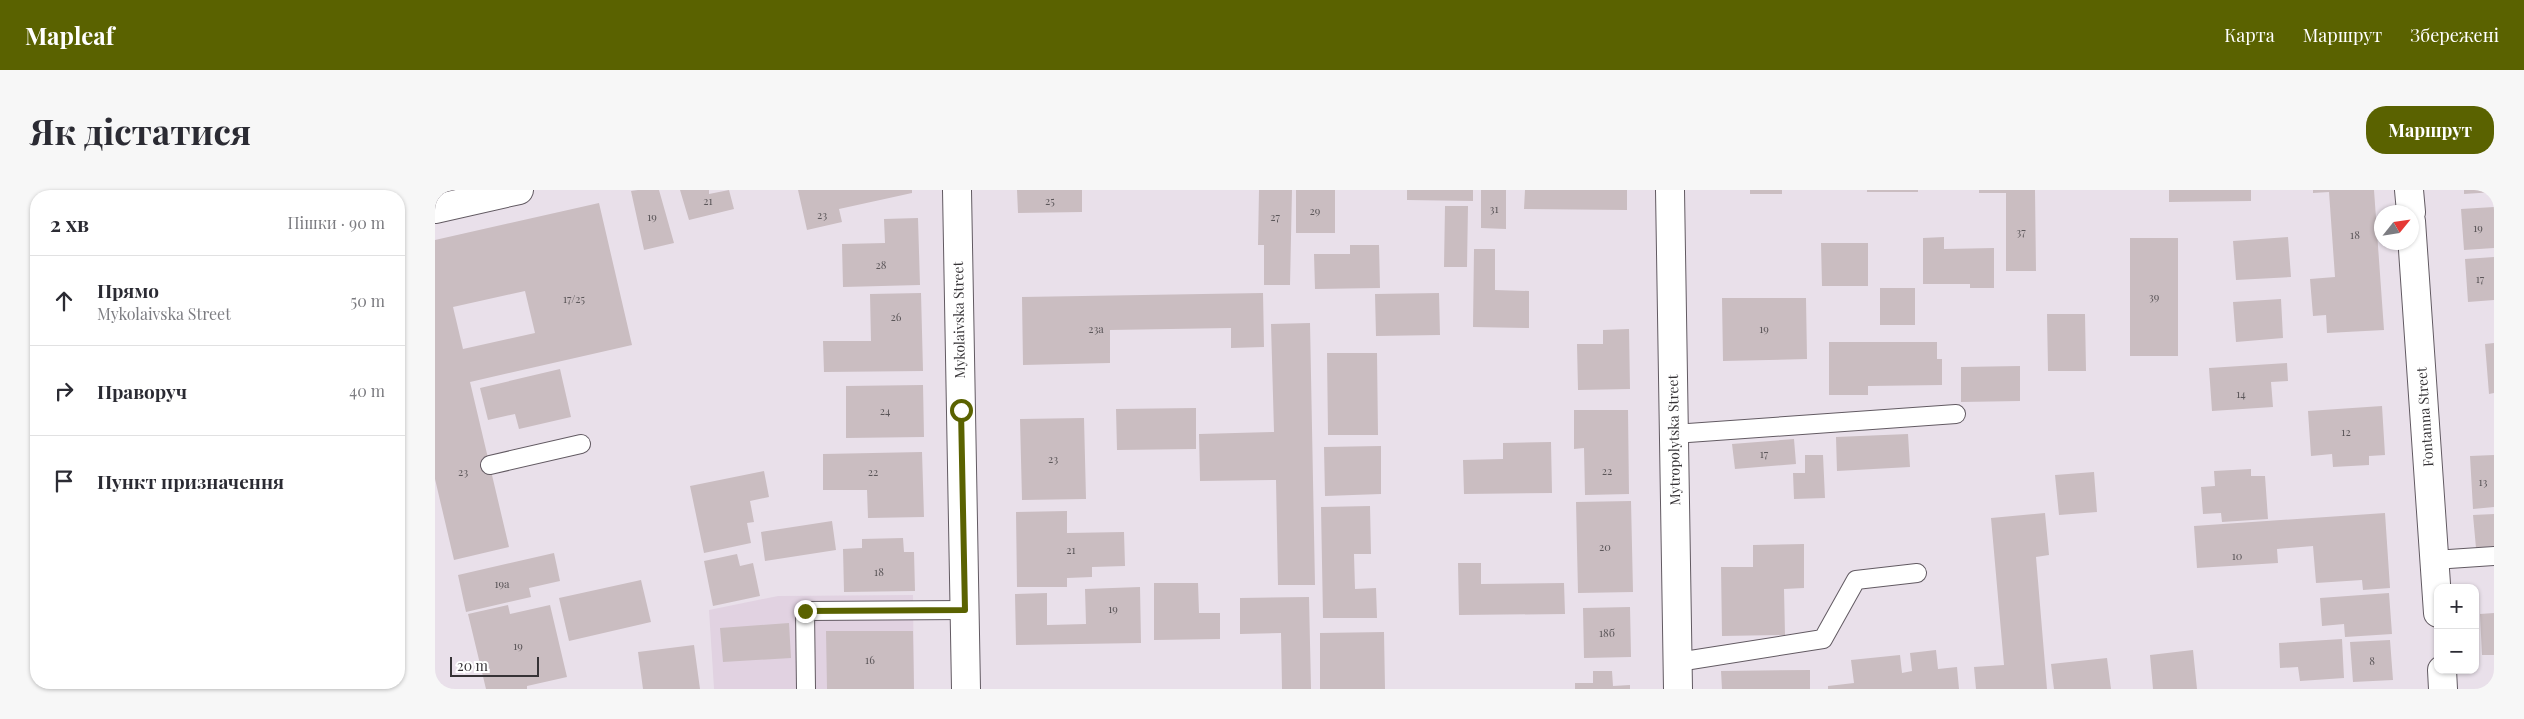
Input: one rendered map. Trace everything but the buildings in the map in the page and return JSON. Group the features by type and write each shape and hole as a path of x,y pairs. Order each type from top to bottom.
{"street":[{"path":"435,209 519,190"},
{"name":"Mykolaivska Street","path":"957,190 966,689"},
{"name":"Mytropolytska Street","path":"1670,190 1678,689"},
{"path":"2409,190 2410,205"},
{"name":"Fontanna Street","path":"2413,250 2436,584"},
{"path":"2442,674 2443,689"}],"lane":[{"path":"1674,434 1956,414"},
{"path":"490,464 581,444"},
{"path":"2434,560 2494,556"},
{"path":"1678,662 1823,639 1856,580 1917,572"},
{"path":"806,689 805,611 965,610"}],"shaded area":[{"path":"913,595 914,689 714,689 709,610 778,596"}],"route":[{"path":"805,611 965,610 961,410"}]}
